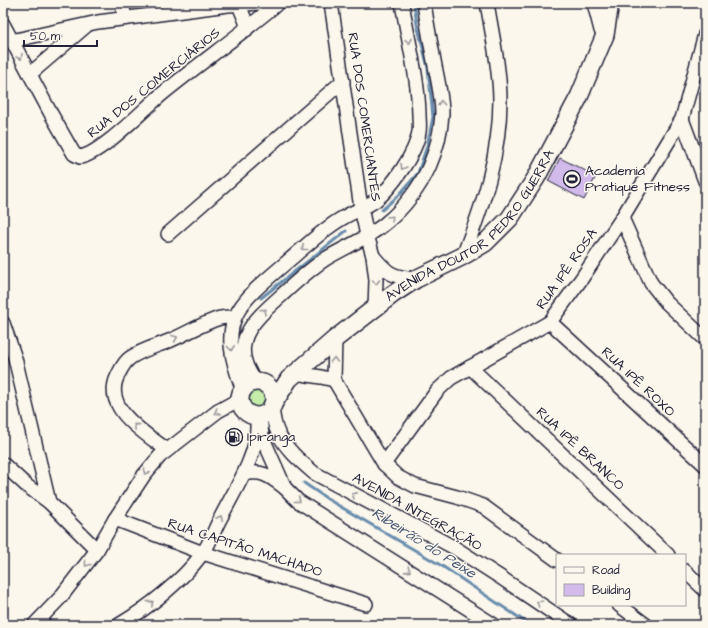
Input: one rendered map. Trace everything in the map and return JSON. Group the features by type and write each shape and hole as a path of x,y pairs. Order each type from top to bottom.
{"main road":[{"path":"596,3 605,35"},
{"name":"AVENIDA DOUTOR PEDRO GUERRA","path":"265,411 292,376 335,339 416,279 463,256 485,243 510,218 536,178 578,97 605,35 610,3"},
{"name":"AVENIDA DOUTOR PEDRO GUERRA","path":"251,389 292,376"},
{"path":"251,389 273,393 274,399 265,411 250,414 245,411 242,406 251,389"}],"street":[{"path":"122,3 125,18"},
{"path":"11,41 89,24 125,18 232,4 261,3"},
{"name":"RUA DOS COMERCIÁRIOS","path":"30,74 74,154 80,158 92,153 115,136 162,94 246,30 278,3"},
{"name":"RUA DOS COMERCIANTES","path":"331,3 361,208 373,256 376,280 375,308"},
{"path":"251,389 233,362 230,344 231,329 235,317 245,300 340,220 375,200 391,185 413,150 419,132 417,90 402,3"},
{"path":"251,389 250,374 244,361 243,347 247,333 258,316 326,258 387,222 414,192 429,167 438,137 442,114 440,89 424,3"},
{"path":"463,256 477,221 490,179 498,137 500,99 496,57 487,3"},
{"path":"232,4 246,22 246,30"},
{"path":"3,24 30,74 89,24"},
{"name":"RUA IPÊ ROSA","path":"384,464 437,391 451,378 550,322 582,278 622,218 682,119 705,34"},
{"path":"168,234 343,81"},
{"path":"682,119 705,180"},
{"path":"622,218 651,283 666,302 705,339"},
{"path":"373,256 384,270 397,277 416,279"},
{"path":"167,450 134,425 122,413 116,399 114,383 122,367 130,358 146,350 221,318 235,317"},
{"path":"3,322 15,358 49,502"},
{"name":"RUA IPÊ ROXO","path":"550,322 705,465"},
{"path":"335,339 334,380 384,464 398,477 415,486 457,497 483,506 556,559"},
{"name":"RUA IPÊ BRANCO","path":"470,367 667,554"},
{"path":"292,376 321,377 334,380"},
{"path":"34,625 60,598 97,550 115,519 144,475 160,456 218,411 251,389"},
{"path":"119,625 140,613 181,577 203,553 244,474 257,439 265,411"},
{"path":"265,411 262,436 285,488"},
{"name":"AVENIDA INTEGRAÇÃO","path":"265,411 286,445 300,461 314,473 455,548 500,576 571,625"},
{"path":"3,464 27,486 49,502 97,550"},
{"path":"244,474 254,472 262,473 285,488 298,501 494,625"},
{"name":"RUA CAPITÃO MACHADO","path":"115,519 203,553 366,604"},
{"path":"686,572 705,590"},
{"path":"620,606 646,625"}],"green space":[{"path":"256,387 265,391 269,400 265,409 256,413 247,409 243,400 247,391"}],"building":[{"name":"Academia Pratique Fitness","path":"560,158 596,176 584,200 548,181"}],"waterway":[{"name":"Ribeirão do Peixe","path":"382,210 399,195 418,173 427,146 433,117 428,68 417,24 414,3"},
{"name":"Ribeirão do Peixe","path":"261,298 346,231"},
{"name":"Ribeirão do Peixe","path":"304,483 329,500 442,566 530,625"}],"place":[{"name":"Academia Pratique Fitness","path":"572,179"},
{"name":"Ipiranga","path":"234,437"}]}
